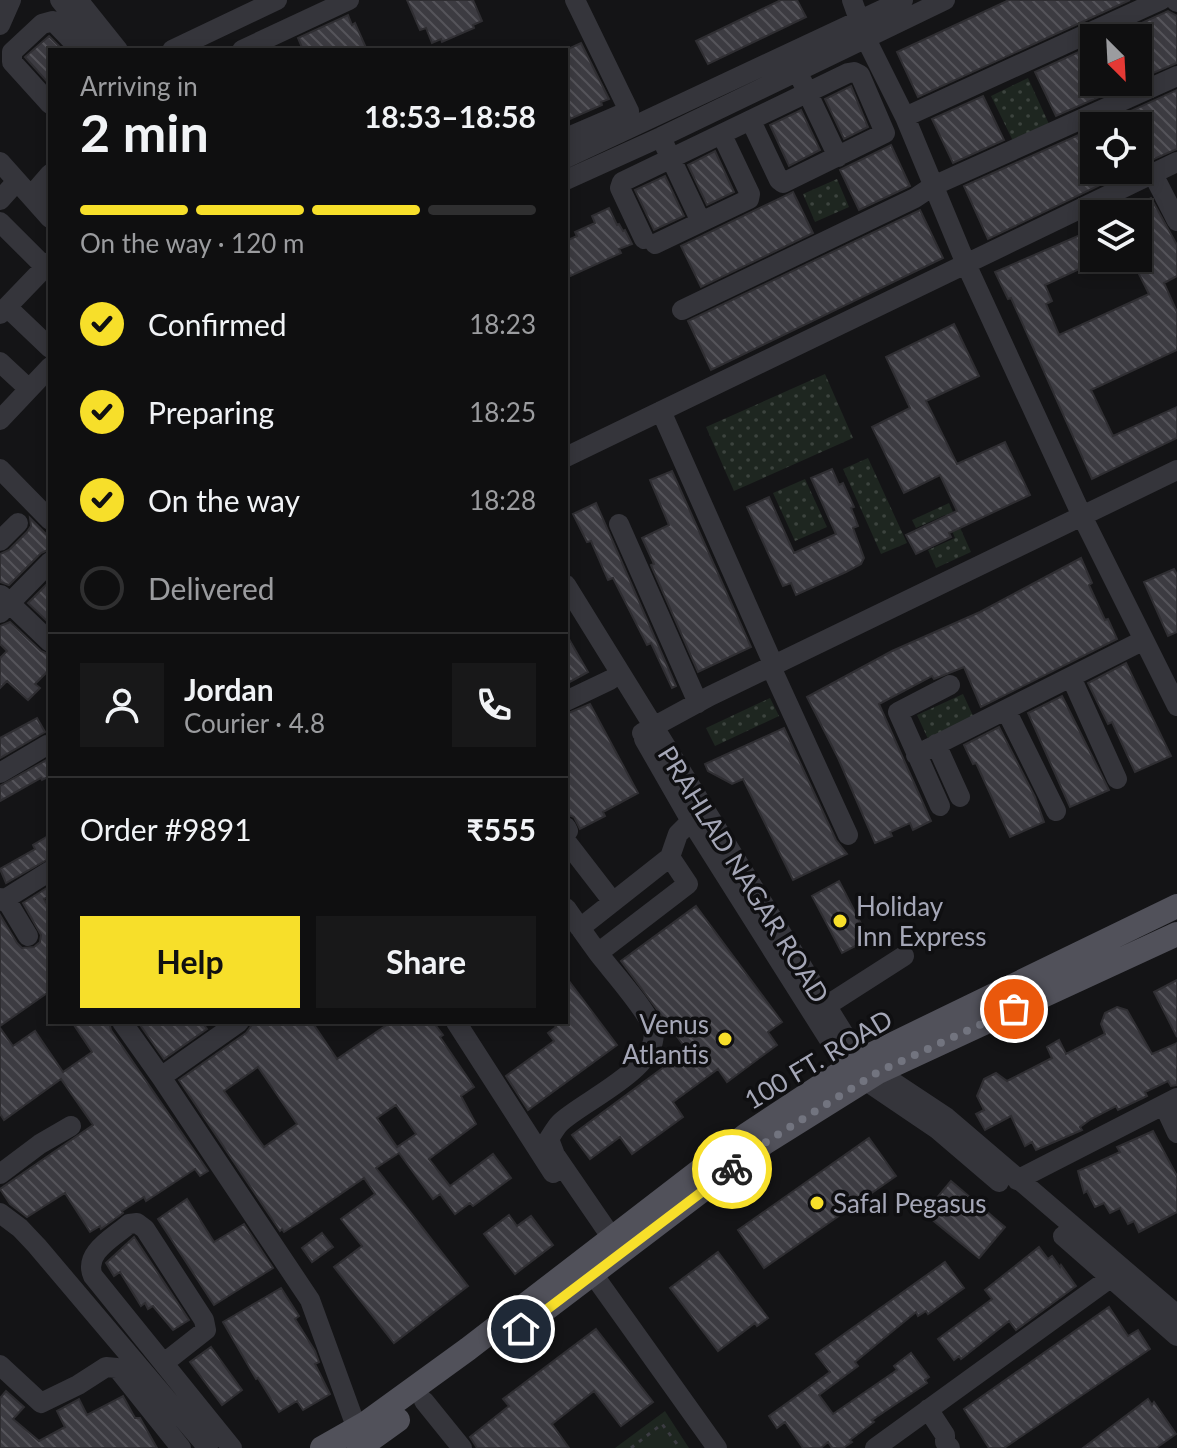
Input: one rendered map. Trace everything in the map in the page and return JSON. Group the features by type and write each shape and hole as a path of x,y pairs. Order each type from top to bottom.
{"main road":[{"name":"100 FT. ROAD","path":"361,1440 746,1135 862,1070 1177,906"},
{"name":"100 FT. ROAD","path":"322,1448 361,1440 424,1401 597,1255 766,1142 862,1070 1177,934"}],"street":[{"path":"0,25 11,0"},
{"path":"60,0 99,48"},
{"path":"78,0 116,48"},
{"path":"176,48 277,0"},
{"path":"246,48 349,0"},
{"path":"568,137 629,111 575,0"},
{"path":"852,0 966,264 1082,516 1177,706"},
{"path":"568,179 797,72 864,30 903,0"},
{"path":"568,157 669,109 945,0"},
{"path":"905,117 1161,0"},
{"path":"48,102 12,62 12,52 42,24 53,21 79,48"},
{"path":"797,72 838,157"},
{"path":"622,182 735,128 848,73 860,75 885,133 783,183 735,128 723,108"},
{"path":"682,310 915,198 933,186 1177,76"},
{"path":"669,109 671,158 701,222"},
{"path":"611,160 622,182 620,188 649,242 701,222 749,197 735,128"},
{"path":"0,162 48,216"},
{"path":"568,456 1177,162"},
{"path":"1153,174 1177,221"},
{"path":"48,176 37,189 38,195 48,206"},
{"path":"0,200 17,181"},
{"path":"0,222 46,272 2,312 48,346"},
{"path":"0,362 29,389"},
{"path":"0,420 48,369"},
{"path":"0,434 48,384"},
{"path":"661,411 848,835"},
{"path":"0,469 48,518"},
{"path":"647,730 1177,470"},
{"path":"0,541 18,523"},
{"path":"619,524 698,703"},
{"path":"48,564 3,604 48,640"},
{"name":"PRAHLAD NAGAR ROAD","path":"568,589 647,730 826,1006 862,1070 946,1117 1117,1273 1177,1315"},
{"path":"568,614 610,680 647,730 691,821 862,1070 1117,1273 1177,1336"},
{"path":"916,755 1144,640"},
{"path":"1071,677 1117,779"},
{"path":"568,700 610,680"},
{"path":"940,806 898,712 950,685"},
{"path":"1006,710 1056,811"},
{"path":"936,744 960,797"},
{"path":"0,773 47,745"},
{"path":"580,928 670,857 678,834 691,821"},
{"path":"568,840 613,902"},
{"path":"598,953 688,884 670,857"},
{"path":"28,936 2,900 48,872"},
{"path":"568,911 653,1029 652,1047 632,1073 559,1124 549,1139 597,1255"},
{"path":"826,1006 904,956"},
{"path":"123,1024 310,1300 361,1440"},
{"path":"161,1077 236,1024"},
{"path":"457,1024 717,1448"},
{"path":"1017,1180 1170,1101 1177,1133"},
{"path":"0,1174 40,1144 71,1126"},
{"path":"0,1213 37,1246 208,1448"},
{"path":"164,1363 206,1330 204,1320 145,1229 137,1223 129,1224 92,1256 89,1267 93,1276 232,1448"},
{"path":"897,1448 932,1415 1117,1273"},
{"path":"0,1365 41,1403 106,1367 117,1368 181,1448"},
{"path":"424,1401 462,1448"},
{"path":"875,1448 932,1415"},
{"path":"932,1415 950,1448"}],"path":[{"path":"631,1448 638,1446 662,1424 679,1448"}],"shaded area":[{"path":"1028,78 1049,124 1013,141 991,96"},
{"path":"837,179 849,207 815,222 803,194"},
{"path":"825,374 853,438 734,491 706,427"},
{"path":"868,458 907,543 881,554 843,469"},
{"path":"805,479 827,527 795,541 773,493"},
{"path":"949,503 971,552 936,568 928,550 955,538 945,515 916,528 912,520"},
{"path":"963,694 974,718 928,739 917,715"},
{"path":"770,698 779,716 715,746 706,728"},
{"path":"665,1411 689,1448 615,1448"}],"building":[{"path":"407,0 473,0 482,21 473,25 474,28 442,42 441,39 432,43 426,28 420,30"},
{"path":"781,0 797,0 806,17 708,64 696,41"},
{"path":"1009,0 1130,0 918,97 897,52"},
{"path":"1168,11 1177,16 1177,63 1152,73 1152,24 1139,24"},
{"path":"348,15 366,48 302,48 298,38"},
{"path":"49,36 61,48 48,48 48,83 25,57"},
{"path":"581,43 609,99 570,119 568,117 568,49"},
{"path":"1080,51 1080,96 1101,96 1056,116 1035,72"},
{"path":"851,86 868,127 844,139 825,99"},
{"path":"1177,90 1177,149 1152,160 1152,112 1129,112"},
{"path":"983,96 1004,140 953,163 932,119"},
{"path":"801,110 820,150 789,166 770,125"},
{"path":"1080,134 1080,184 1102,184 988,239 964,186"},
{"path":"891,145 910,186 859,210 840,170"},
{"path":"715,151 734,192 707,205 688,165"},
{"path":"665,176 684,216 654,230 635,190"},
{"path":"793,192 813,233 701,287 681,246"},
{"path":"1151,198 1177,245 1177,276 1164,283 1177,312 1177,350 1091,390 1113,436 1177,407 1177,438 1092,479 1011,298 1008,299 995,272 1080,235 1080,269 1045,285 1052,301 1046,304 1059,335 1149,294 1138,272 1152,272 1152,200 1147,200"},
{"path":"609,208 617,225 625,230 632,244 619,249 621,253 568,277 568,240 577,236 575,232 595,223 592,216"},
{"path":"920,210 943,258 711,370 688,321"},
{"path":"954,324 979,376 926,401 957,464 1005,442 1030,495 949,533 951,537 916,554 906,535 957,511 940,475 904,493 872,427 910,408 886,357"},
{"path":"832,469 839,485 843,483 854,507 851,508 858,526 853,528 864,558 861,564 796,595 791,583 783,586 747,507 769,497 794,553 836,534 811,478"},
{"path":"672,471 751,647 698,672 642,538 669,525 650,480"},
{"path":"596,503 676,686 672,688 651,643 647,645 613,578 608,580 591,541 587,542 573,514"},
{"path":"30,518 48,536 48,550 9,585 0,582 0,554 9,550 31,526"},
{"path":"1081,558 1092,583 1089,585 1117,639 981,707 964,667 934,679 932,676 879,704 931,821 913,830 910,823 875,843 807,697 892,651 980,612"},
{"path":"1174,569 1177,575 1177,632 1168,636 1144,582"},
{"path":"48,583 48,622 28,603"},
{"path":"10,622 48,654 48,671 35,684 40,688 28,700 7,681 0,688 0,658 7,651 0,644 0,626"},
{"path":"568,637 588,672 568,683"},
{"path":"1126,663 1171,756 1135,772 1112,722 1108,724 1088,683"},
{"path":"1062,696 1109,790 1070,807 1028,713"},
{"path":"590,704 638,793 580,829 574,817 568,815 568,713"},
{"path":"37,718 45,732 0,758 0,738"},
{"path":"999,727 1035,797 1044,822 1010,837 976,763 973,764 964,745"},
{"path":"784,728 836,840 847,854 793,880 743,779 732,784 708,771 705,764"},
{"path":"48,759 48,777 0,801 0,786"},
{"path":"48,836 48,859 6,883 0,869 35,849 33,845"},
{"path":"839,881 869,939 842,953 812,896"},
{"path":"48,887 48,897 44,899 48,906 48,992 0,1026 0,915 22,948 34,947 40,942 41,935 23,903"},
{"name":"Venus Atlantis","path":"696,906 782,1022 768,1032 777,1045 727,1082 718,1069 673,1102 683,1117 632,1154 620,1137 590,1159 572,1135 687,1050 621,961"},
{"path":"568,980 617,1045 528,1110 506,1076 554,1041 548,1033 556,1027 554,1024 568,1024"},
{"path":"1177,980 1177,1037 1154,992"},
{"path":"1117,1007 1127,1010 1152,1054 1177,1043 1177,1085 1171,1086 1168,1081 1145,1092 1147,1096 1118,1110 1116,1106 1091,1119 1080,1127 1082,1130 1036,1150 1032,1142 1025,1146 1011,1116 985,1130 976,1114 984,1110 977,1096 984,1079 996,1073 1007,1081 1052,1058 1047,1047 1059,1040 1066,1054 1105,1034 1101,1024 1105,1013"},
{"path":"73,1024 110,1024 208,1171 200,1176 195,1169 146,1201 144,1197 122,1211 101,1229 100,1226 90,1232 65,1193 27,1217 10,1204 0,1189 93,1125 61,1079 4,1120 0,1114 0,1028 13,1046 35,1031 63,1072 92,1052"},
{"path":"139,1024 203,1024 207,1029 164,1059"},
{"path":"253,1024 313,1024 337,1059 388,1024 435,1024 474,1087 461,1096 476,1124 429,1159 450,1186 493,1154 511,1178 473,1206 470,1203 455,1214 440,1194 433,1199 399,1153 376,1168 468,1286 394,1343 334,1267 362,1246 341,1219 375,1194 364,1178 300,1222 284,1232 282,1229 280,1231 179,1080 246,1033","holes":["258,1067 297,1124 264,1147 224,1091","396,1105 416,1134 397,1147 377,1118"]},
{"path":"1153,1131 1177,1176 1177,1212 1139,1232 1134,1221 1128,1224 1120,1208 1110,1213 1104,1203 1095,1207 1087,1191 1084,1193 1078,1171 1120,1152 1117,1147"},
{"name":"Safal Pegasus","path":"869,1138 896,1176 764,1268 738,1230"},
{"path":"951,1181 1005,1227 979,1258 924,1213"},
{"path":"187,1199 214,1242 244,1224 273,1268 214,1305 158,1219"},
{"path":"509,1215 517,1226 531,1216 553,1245 515,1274 484,1234"},
{"path":"322,1233 333,1247 312,1262 302,1248"},
{"path":"134,1237 189,1320 173,1330 153,1306 148,1309 145,1303 141,1306 120,1272 114,1276 106,1263"},
{"path":"1039,1247 1048,1259 1052,1256 1061,1265 1076,1286 1016,1330 1009,1321 961,1359 959,1356 954,1360 938,1339 992,1299 985,1290"},
{"path":"718,1252 768,1318 757,1326 755,1323 718,1351 670,1288"},
{"path":"945,1262 964,1288 928,1314 926,1311 918,1316 916,1312 855,1362 858,1366 819,1395 833,1414 897,1370 894,1366 911,1353 929,1377 925,1380 927,1383 872,1420 874,1422 843,1448 832,1448 828,1442 821,1448 803,1448 785,1422 777,1428 769,1416 830,1372 816,1354"},
{"path":"281,1288 299,1316 295,1319 315,1351 319,1362 315,1364 330,1394 303,1410 297,1401 279,1412 223,1322"},
{"path":"1109,1307 1128,1336 1138,1330 1150,1349 1004,1448 989,1448 964,1409"},
{"path":"596,1329 653,1402 621,1426 594,1391 552,1424 569,1448 477,1448 470,1437 509,1406 503,1399"},
{"path":"211,1347 242,1390 222,1405 190,1362"},
{"path":"6,1391 24,1407 13,1419 39,1441 65,1427 57,1411 79,1399 87,1415 123,1396 157,1448 0,1448 0,1398"},
{"path":"1148,1399 1152,1405 1154,1402 1176,1434 1156,1448 1083,1448"}],"way so far":[{"path":"732,1169 766,1142 878,1072 1014,1009"}],"place":[{"name":"Holiday Inn Express","path":"840,921"},
{"name":"Venus Atlantis","path":"725,1039"},
{"name":"Safal Pegasus","path":"817,1203"}],"route":[{"path":"521,1329 732,1169"}]}
